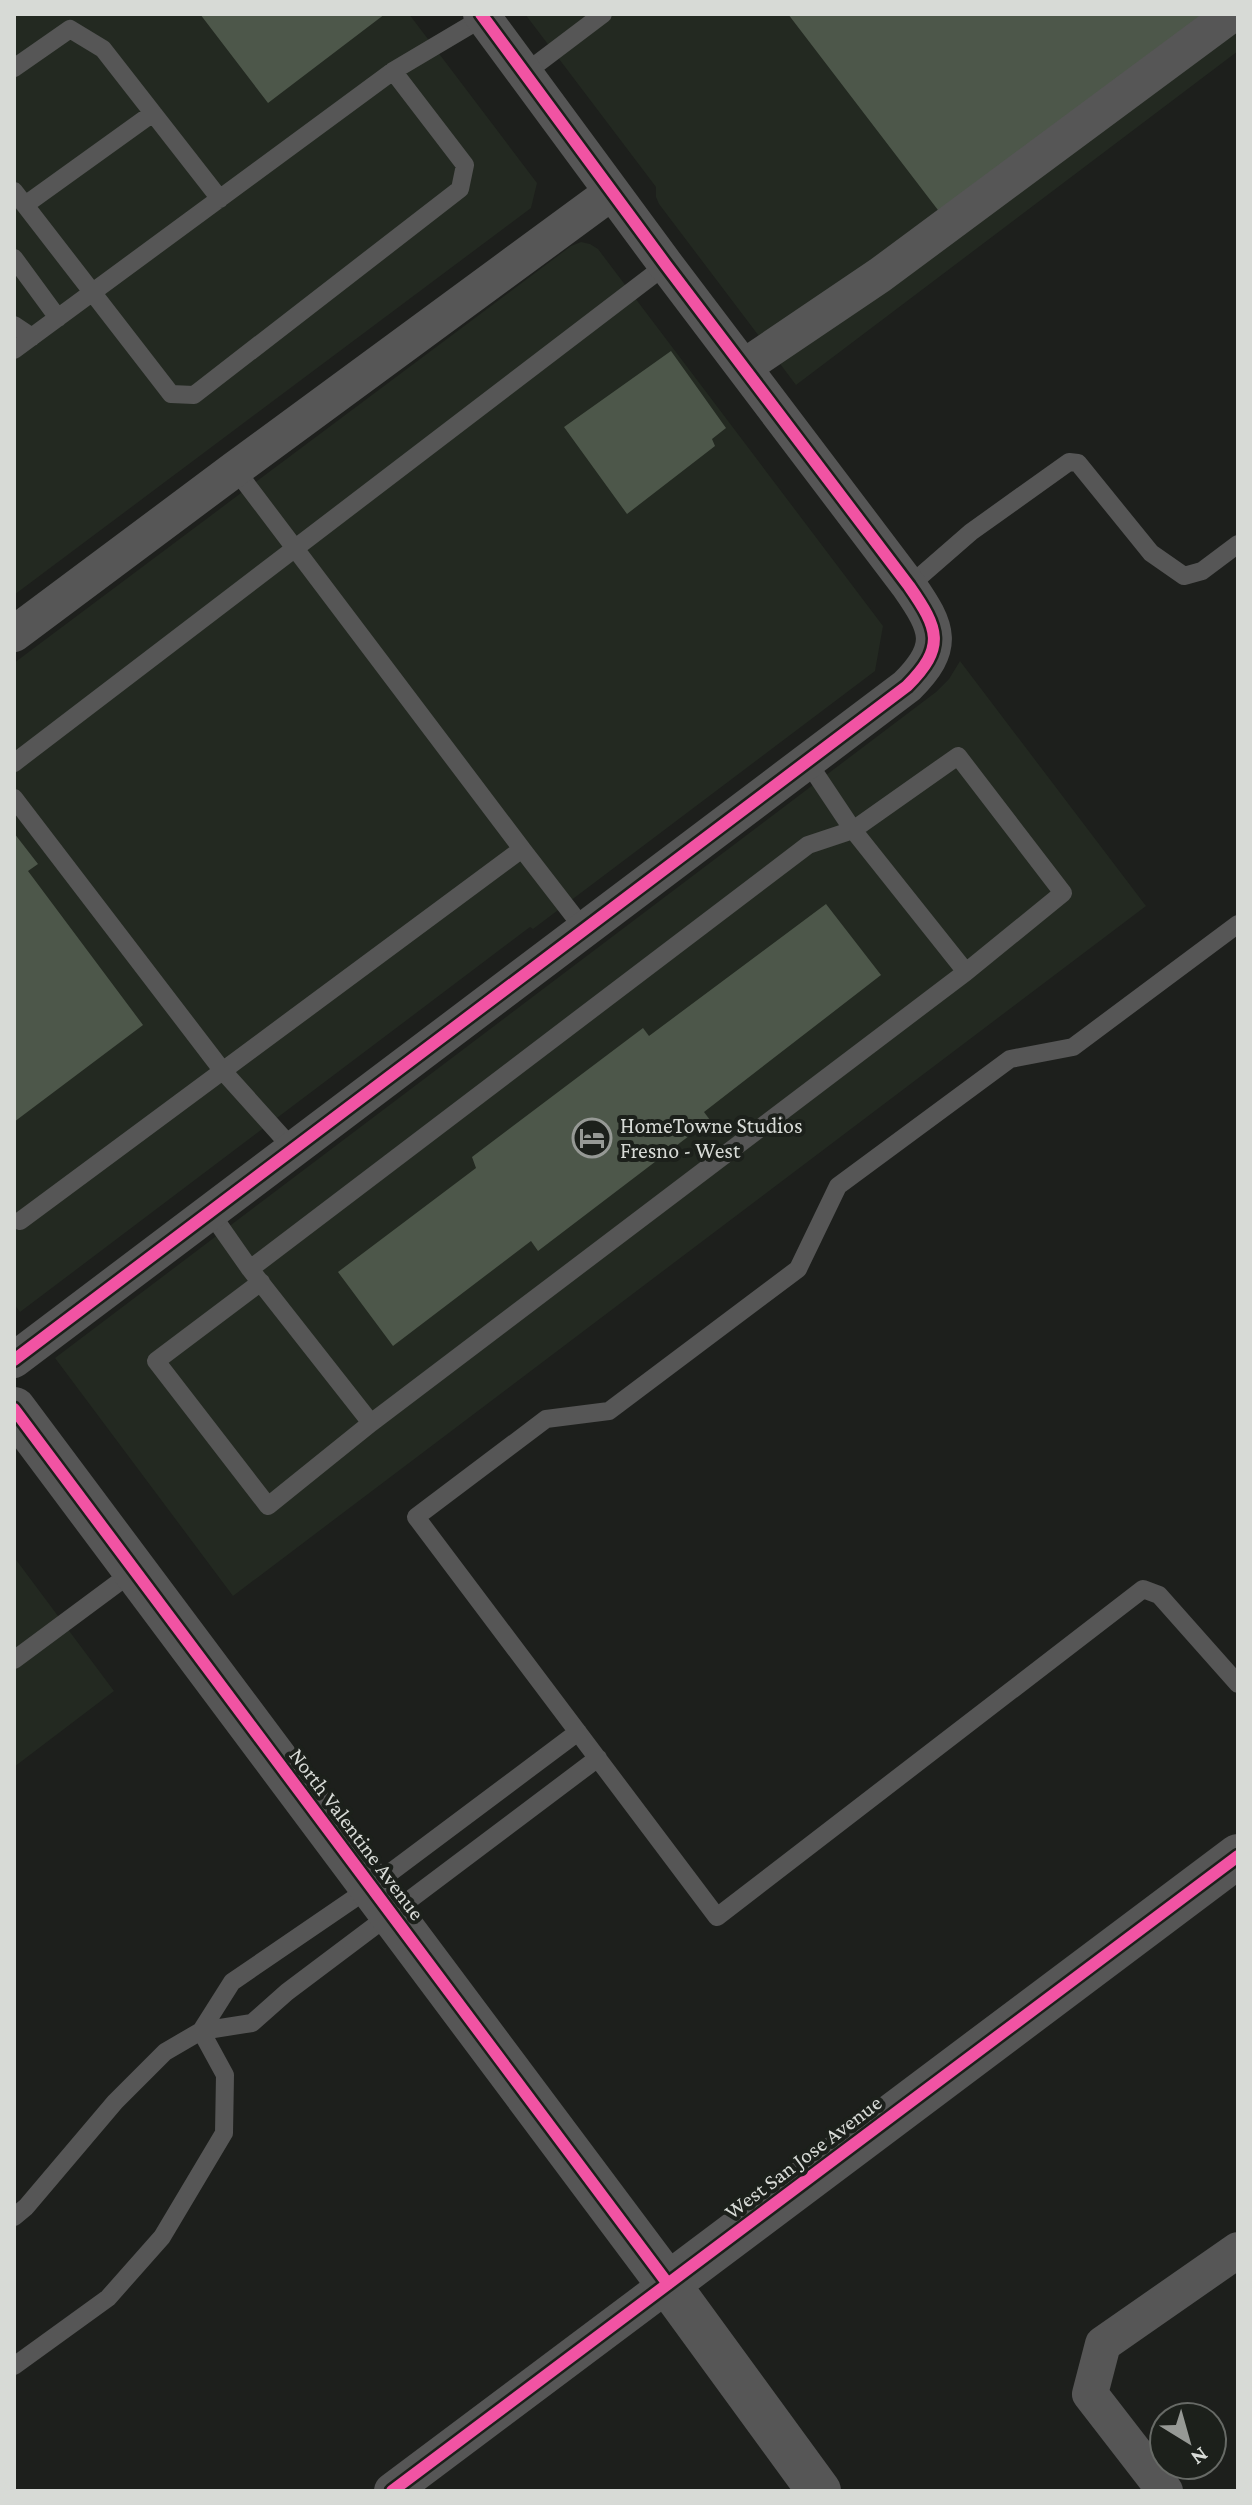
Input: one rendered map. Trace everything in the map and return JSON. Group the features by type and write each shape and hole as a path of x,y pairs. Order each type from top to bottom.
{"street":[{"path":"744,367 880,275 1232,14"},
{"path":"14,1360 907,686 926,667 935,640 928,613 482,16"},
{"path":"14,634 612,192"},
{"name":"North Valentine Avenue","path":"14,1409 668,2284 819,2491"},
{"name":"West San Jose Avenue","path":"392,2491 668,2284 1232,1873"},
{"path":"1165,2491 1090,2394 1103,2344 1238,2250"}],"lane":[{"path":"525,73 603,14"},
{"path":"14,350 393,71 482,16"},
{"path":"14,68 70,29 103,49 220,199"},
{"path":"153,113 19,198 171,394 194,395 460,189 465,165 393,71"},
{"path":"14,258 58,318"},
{"path":"14,763 666,265"},
{"path":"14,325 32,337"},
{"path":"909,586 971,532 1069,462 1078,463 1151,553 1184,576 1202,571 1238,544"},
{"path":"235,469 583,928"},
{"path":"958,756 1063,893 966,972 371,1423 268,1506 156,1361 256,1276 808,845 853,830 958,756"},
{"path":"807,761 853,830 966,972"},
{"path":"14,798 222,1070 293,1149"},
{"path":"20,1221 522,849"},
{"path":"1238,924 1073,1047 1010,1059 838,1186 798,1269 609,1411 546,1419 416,1517 717,1917 1143,1589 1159,1595 1238,1684"},
{"path":"210,1212 371,1423"},
{"path":"14,1660 134,1571"},
{"path":"14,2217 26,2207 115,2102 165,2052 201,2031 252,2023 382,1900 578,1732"},
{"path":"201,2031 232,1982 382,1900 598,1758"},
{"path":"14,2366 108,2298 162,2237 224,2133 225,2075 201,2031"}],"shaded area":[{"path":"14,14 409,14 537,183 531,208 14,595"},
{"path":"525,14 1238,14 1238,51 796,385 659,204 656,187"},
{"path":"581,242 598,249 883,626 875,671 20,1312 14,1304 14,663 571,246"},
{"path":"960,661 1146,906 233,1596 55,1358 936,692"},
{"path":"14,1557 114,1691 14,1767"}],"building":[{"path":"200,14 385,14 268,103"},
{"path":"788,14 1208,14 941,214"},
{"path":"671,351 726,428 712,439 715,446 627,514 564,427"},
{"path":"14,833 38,864 28,871 143,1025 14,1122"},
{"name":"HomeTowne Studios Fresno - West","path":"826,904 881,975 704,1112 710,1120 538,1251 531,1241 393,1346 338,1272 476,1168 472,1157 643,1028 649,1036"}],"cycle path":[{"path":"14,1360 907,686 920,672 933,649 932,626 909,586 481,14"},
{"path":"14,1409 668,2284"},
{"path":"392,2491 1238,1856"}],"place":[{"name":"HomeTowne Studios Fresno - West","path":"592,1138"}]}
